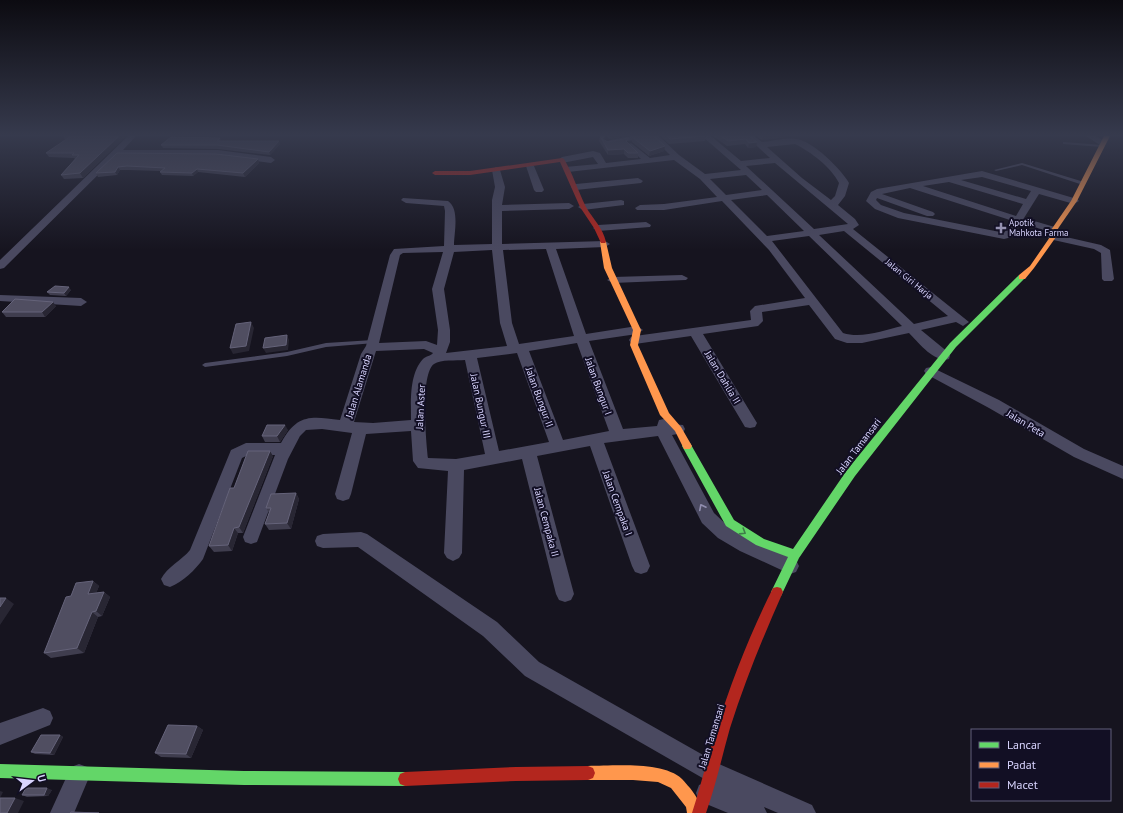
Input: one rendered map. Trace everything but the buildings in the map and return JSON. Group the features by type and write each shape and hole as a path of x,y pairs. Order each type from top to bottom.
{"street":[{"path":"0,266 94,174"},
{"name":"Jalan Bungur II","path":"497,174 500,187 497,248 506,323 558,446"},
{"path":"533,174 539,190"},
{"path":"570,174 583,207 602,234 605,244 608,268 636,335 634,345 704,511 721,523 746,546 792,561"},
{"path":"631,174 646,190"},
{"path":"698,174 722,198 736,209 773,248 811,301 839,336 844,339 862,339 958,318"},
{"path":"703,178 733,174"},
{"path":"750,174 911,328 944,356"},
{"path":"764,240 846,228 854,225 852,221 794,174"},
{"path":"832,206 840,196 844,184 843,179 837,174"},
{"path":"1036,190 1008,235 1004,236 967,227 906,217 884,209 871,201 874,194 888,189 982,174 1074,201"},
{"name":"Jalan Tamansari","path":"707,788 717,749 759,628 792,561 851,473 931,371 1032,267 1074,201 1087,174"},
{"path":"947,179 1028,202"},
{"path":"576,187 638,181"},
{"path":"910,185 1018,219 1053,234 1102,249 1106,252 1108,279"},
{"path":"640,208 664,207 768,192"},
{"path":"406,200 443,202 448,205 450,211 449,249 438,289 444,330 444,342 438,354"},
{"path":"583,207 621,203"},
{"path":"498,208 569,206"},
{"path":"598,228 646,225"},
{"name":"Jalan Giri Harja","path":"846,228 958,318 973,327"},
{"path":"449,249 605,244"},
{"name":"Jalan Bungur I","path":"550,246 618,435"},
{"name":"Jalan Alamanda","path":"343,494 353,427 367,354 372,344 395,255 398,251 403,250 449,249"},
{"path":"613,280 682,278"},
{"path":"0,298 81,302"},
{"path":"372,344 426,345 438,354 470,355 518,349 582,338 696,332 754,322 758,320 756,311 759,309 811,301"},
{"name":"Jalan Dahlia II","path":"696,332 750,423"},
{"name":"Jalan Aster","path":"438,354 430,360 423,369 419,394 417,425 421,461 424,464 456,465"},
{"name":"Jalan Bungur III","path":"470,355 493,458"},
{"name":"Jalan Peta","path":"931,371 994,404 1079,454 1123,473"},
{"path":"251,537 285,449 295,430 301,426 310,425 353,427 417,425"},
{"path":"453,553 456,465 669,425"},
{"name":"Jalan Cempaka I","path":"595,439 641,566"},
{"path":"170,579 191,562 197,554 234,458 239,451 246,449 285,449"},
{"name":"Jalan Cempaka II","path":"528,451 565,594"},
{"path":"323,541 361,539 490,629 532,669 707,788 756,813"},
{"path":"0,734 11,732 43,718"},
{"path":"0,771 80,775 391,780 516,774 633,773 659,775 676,783 693,804 694,813"},
{"path":"62,813 80,775"},
{"path":"707,788 804,813"}],"lane":[{"path":"1053,174 1082,183"},
{"path":"205,366 287,354 326,346 372,344"}],"traffic: fast":[{"path":"777,592 795,555 851,473 953,345 1022,277"},
{"path":"687,446 730,523 760,542 795,555"},
{"path":"0,771 244,778 405,779"}],"traffic: slow":[{"path":"1022,277 1032,267 1053,237 1054,230 1074,201 1088,174"},
{"path":"603,242 608,268 637,330 634,345 665,415 678,429 687,446"},
{"path":"588,773 633,773 659,775 676,783 693,804 694,813"}],"traffic: jam":[{"path":"569,174 583,207 600,232 603,242"},
{"path":"699,813 736,689 759,630 777,592"},
{"path":"405,779 516,774 588,773"}],"place":[{"name":"Apotik Mahkota Farma","path":"1001,228"}]}
